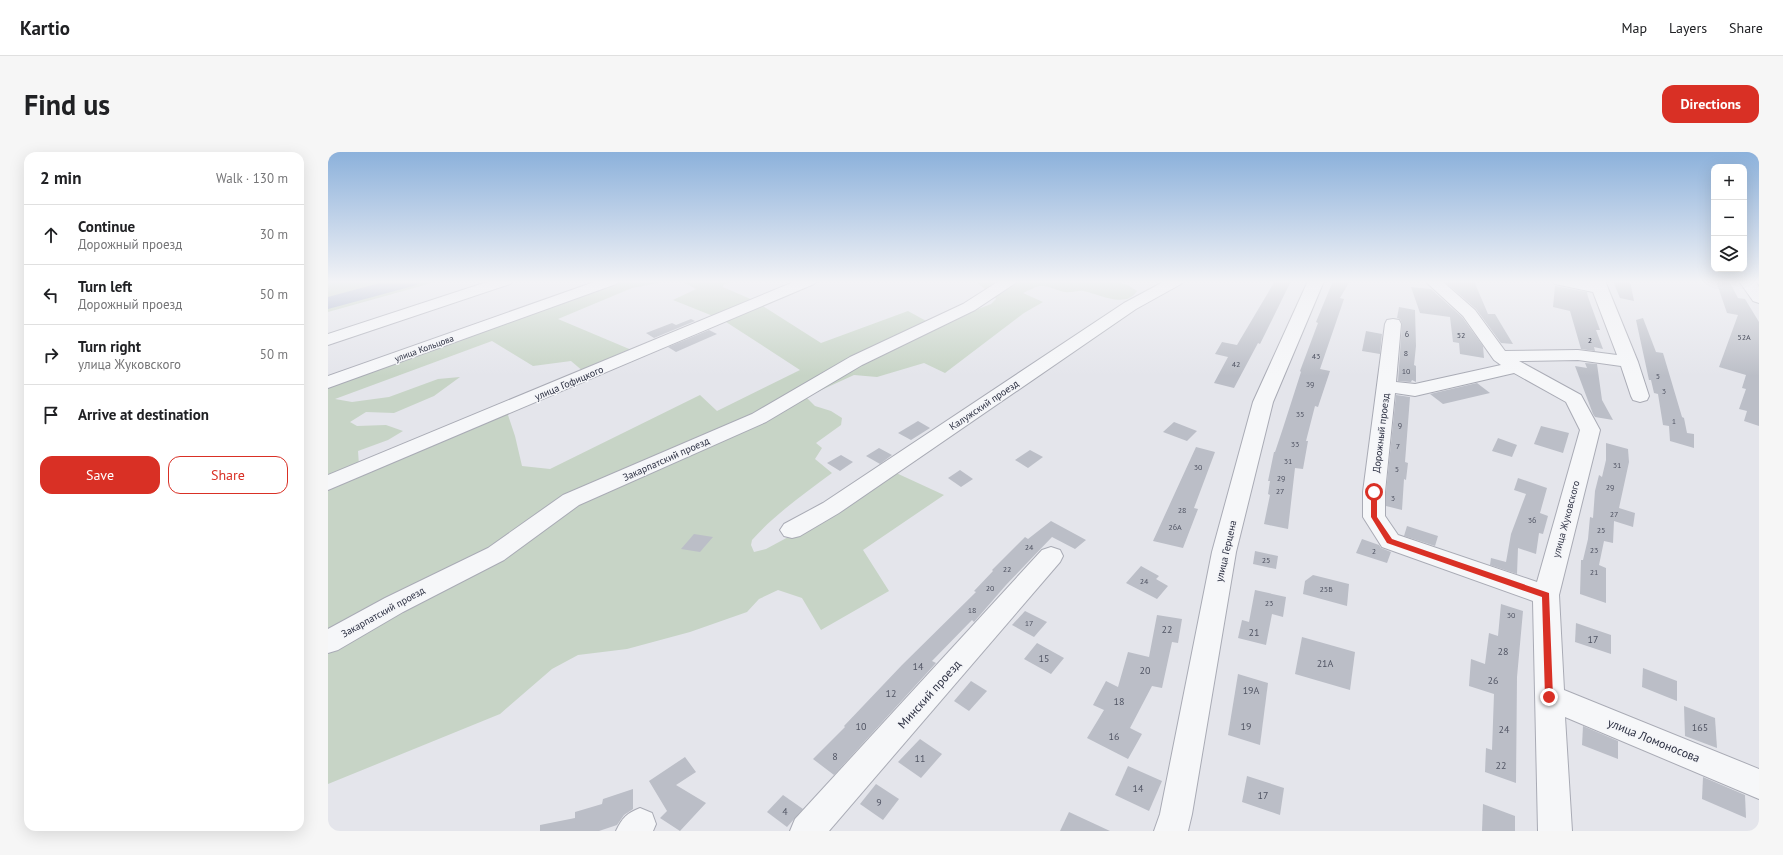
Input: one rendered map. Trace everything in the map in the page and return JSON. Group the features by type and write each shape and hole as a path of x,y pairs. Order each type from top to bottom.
{"street":[{"path":"328,340 410,313"},
{"name":"улица Кольцова","path":"328,382 522,313"},
{"name":"улица Гофицкого","path":"328,483 734,313"},
{"name":"Закарпатский проезд","path":"328,642 394,605 496,554 571,500 759,418 856,360 957,313"},
{"name":"Калужский проезд","path":"792,530 831,508 1120,313"},
{"name":"улица Герцена","path":"1171,831 1176,814 1224,552 1263,402 1302,313"},
{"name":"улица Жуковского","path":"1469,313 1508,362 1574,399 1590,430 1546,595 1555,831"},
{"path":"1609,313 1629,362 1640,396"},
{"name":"Дорожный проезд","path":"1393,324 1374,492 1374,517 1390,541 1546,595"},
{"path":"1386,386 1415,390 1508,362 1578,355 1629,362"},
{"name":"Минский проезд","path":"807,831 1051,556"},
{"name":"улица Ломоносова","path":"1549,697 1759,784"}],"green space":[{"path":"528,313 573,313 558,319 634,351 584,372 571,361 533,366 492,341 335,399 352,402 389,397 438,379 460,377 434,396 394,413 366,412 350,422 357,426 386,425 403,431 388,440 358,451 359,465 507,412 515,436 522,466 550,469 700,395 717,411 800,370 723,320 705,313 773,313 821,343 903,313 911,313 928,322 940,324 969,313 1025,313 945,373 924,363 877,377 854,375 806,397 815,406 831,411 842,418 841,425 816,443 822,448 815,459 832,473 770,522 752,540 751,545 754,552 766,549 829,515 894,472 944,495 863,550 889,591 821,630 802,598 778,590 759,599 747,612 690,632 627,649 578,655 552,669 500,714 328,784 328,384"}],"building":[{"path":"1256,313 1275,313 1260,344 1258,343 1234,388 1214,383 1228,357 1215,354 1222,342 1237,345"},
{"path":"1320,313 1339,313 1320,369 1330,371 1318,407 1315,406 1306,441 1308,441 1303,469 1295,468 1288,529 1264,524 1270,495 1268,494 1270,481 1268,481 1274,452 1301,372 1300,371 1318,323 1316,322"},
{"path":"1398,313 1415,313 1416,346 1414,365 1416,366 1416,382 1412,380 1411,382 1398,381 1402,324 1400,319 1397,318"},
{"path":"1420,313 1457,313 1483,346 1484,358 1460,354 1459,343 1453,342 1450,317"},
{"path":"1479,313 1495,314 1513,344 1501,343"},
{"path":"1570,313 1594,313 1600,330 1596,330 1603,349 1594,347 1595,351 1581,349"},
{"path":"1727,313 1753,313 1759,322 1759,426 1744,421 1747,411 1739,409 1746,389 1742,388 1746,375 1719,367 1738,315"},
{"path":"1643,318 1656,352 1663,353 1682,417 1684,418 1687,433 1694,434 1694,448 1670,441 1669,426 1663,425 1658,394 1654,393 1651,380 1649,380 1636,320"},
{"path":"691,319 695,321 654,338 646,333 672,323 676,325"},
{"path":"709,330 717,334 676,352 668,347"},
{"path":"1366,331 1382,334 1380,354 1362,351"},
{"path":"1585,363 1597,364 1602,400 1613,420 1595,417 1593,414 1575,366 1587,368"},
{"path":"1477,383 1490,393 1443,404 1430,394"},
{"path":"1396,395 1410,397 1405,462 1408,463 1406,480 1404,479 1402,510 1386,506 1386,492"},
{"path":"918,421 930,428 911,440 898,433"},
{"path":"1174,422 1197,431 1187,441 1163,432"},
{"path":"1541,426 1569,433 1563,453 1534,444"},
{"path":"1498,438 1517,445 1512,457 1492,451"},
{"path":"1606,443 1628,449 1629,462 1619,508 1635,513 1633,527 1614,521 1613,543 1604,541 1599,565 1606,568 1606,603 1580,594 1581,560 1583,560 1588,539 1590,517 1593,518 1595,491 1599,475 1602,477 1606,460"},
{"path":"1196,447 1215,452 1194,508 1198,509 1183,548 1153,541"},
{"path":"879,448 892,455 880,464 866,456"},
{"path":"1030,450 1043,457 1028,468 1015,460"},
{"path":"841,455 853,462 840,471 827,463"},
{"path":"960,470 973,479 961,487 948,478"},
{"path":"1518,478 1547,488 1540,513 1548,516 1543,534 1539,533 1536,554 1518,548 1517,574 1490,565 1491,558 1506,562 1511,534 1526,494 1514,490"},
{"path":"1051,521 1086,540 1075,549 1052,537 1006,585 974,622 972,620 932,661 936,663 834,775 813,759 845,727 844,726 902,665 976,592 974,591 993,571 992,570 1025,537 1028,539"},
{"path":"1407,526 1438,536 1435,546 1404,536"},
{"path":"694,534 713,537 700,552 681,549"},
{"path":"1362,539 1379,545 1381,548 1391,552 1387,563 1356,553"},
{"path":"1255,551 1278,556 1276,569 1253,564"},
{"path":"1141,566 1159,576 1156,579 1168,586 1157,599 1126,583"},
{"path":"1313,575 1349,584 1347,606 1303,594 1305,581"},
{"path":"1255,590 1286,597 1283,617 1272,614 1266,645 1238,638 1242,620 1249,622"},
{"path":"1501,604 1523,611 1517,677 1516,783 1485,772 1486,748 1492,750 1494,694 1469,686 1471,659 1485,664 1489,633 1498,636"},
{"path":"1025,611 1047,622 1034,637 1012,625"},
{"path":"1157,615 1182,619 1178,643 1172,642 1162,688 1152,686 1130,728 1142,734 1128,759 1087,738 1104,710 1093,705 1106,681 1118,687 1128,652 1149,657"},
{"path":"1576,623 1611,635 1611,654 1575,642"},
{"path":"1302,637 1355,652 1350,690 1295,674"},
{"path":"1037,643 1064,658 1051,674 1024,659"},
{"path":"1643,668 1677,681 1677,701 1642,687"},
{"path":"1238,674 1268,683 1260,745 1228,735"},
{"path":"971,681 987,691 969,711 954,701"},
{"path":"1684,706 1715,718 1717,748 1685,736"},
{"path":"1583,726 1618,741 1618,759 1582,745"},
{"path":"920,739 942,754 921,778 898,762"},
{"path":"685,757 696,772 676,785 706,803 680,831 660,818 667,811 649,781"},
{"path":"1128,766 1162,781 1149,811 1115,795"},
{"path":"1247,776 1284,788 1280,815 1242,802"},
{"path":"1703,777 1745,795 1746,818 1702,799"},
{"path":"876,784 899,799 883,820 860,804"},
{"path":"633,789 633,809 624,815 617,825 599,831 540,831 540,825 575,818 575,812 602,804 603,799"},
{"path":"783,795 803,809 787,827 767,812"},
{"path":"1483,804 1515,816 1515,831 1482,831"},
{"path":"1069,812 1110,831 1060,831"}],"route":[{"path":"1374,492 1374,517 1390,541 1546,595 1549,697"}]}
